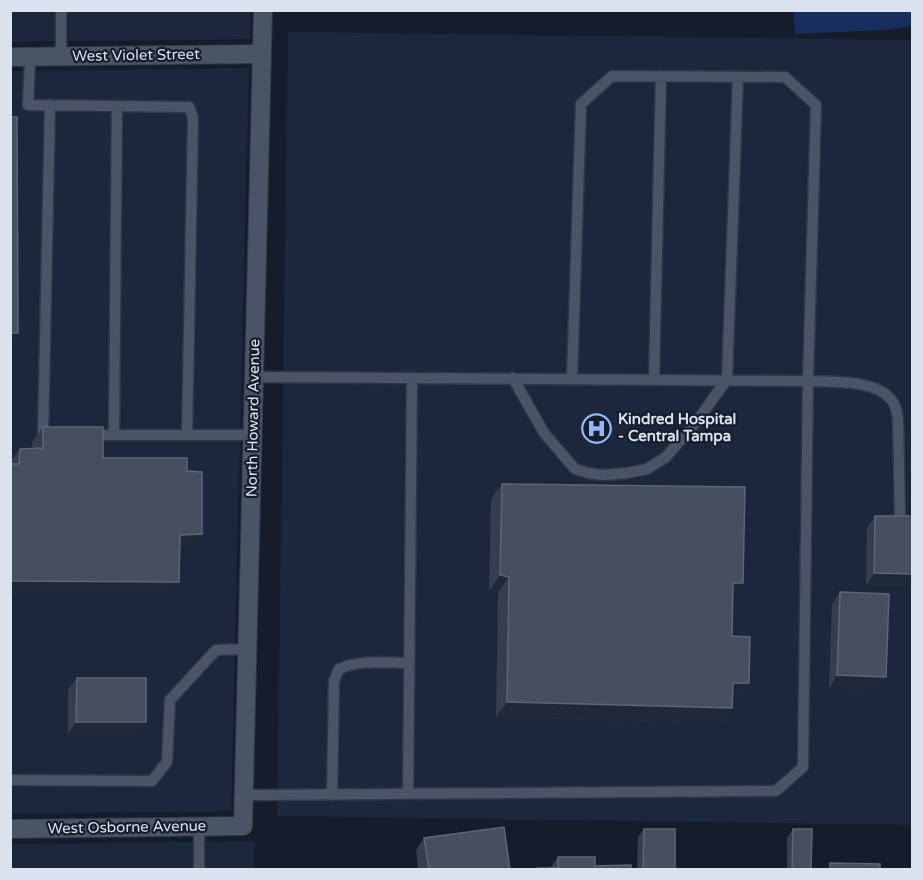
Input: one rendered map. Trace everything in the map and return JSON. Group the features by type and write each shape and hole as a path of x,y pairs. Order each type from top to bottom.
{"street":[{"name":"North Howard Avenue","path":"243,826 263,10"},
{"name":"West Violet Street","path":"10,57 262,54"},
{"name":"West Osborne Avenue","path":"10,829 243,826"}],"lane":[{"path":"61,10 61,56"},
{"path":"30,57 28,105 189,107 193,118 187,435"},
{"path":"244,795 776,791 802,767 808,381 816,105 785,77 612,76 581,104 572,379"},
{"path":"654,379 661,76"},
{"path":"513,378 544,433 575,469 588,473 604,475 646,469 666,457 698,420 727,379 738,77"},
{"path":"50,105 43,435 55,435"},
{"path":"114,435 117,106"},
{"path":"254,377 727,379 867,385 882,392 894,403 898,418 900,516"},
{"path":"408,794 412,378"},
{"path":"78,435 253,435"},
{"path":"10,780 152,781 167,762 170,700 216,650 248,649"},
{"path":"332,795 334,681 339,669 366,662 409,663"},
{"path":"198,826 198,870"}],"shaded area":[{"path":"10,11 250,11 250,39 11,42"},
{"path":"793,11 912,11 912,26 884,30 795,34"},
{"name":"Kindred Hospital - Central Tampa","path":"288,32 912,40 912,825 277,816"},
{"path":"249,68 231,811 11,814 10,71"},
{"path":"255,841 254,869 11,869 10,844"}],"building":[{"path":"10,117 17,117 18,333 10,333"},
{"path":"43,427 103,427 103,458 187,458 187,471 202,472 202,534 180,535 179,582 10,581 10,464 19,464 20,449 43,448"},
{"path":"502,484 745,487 743,583 733,583 732,636 750,637 749,683 733,683 732,708 507,702 509,577 500,575"},
{"path":"875,516 912,516 912,574 874,573"},
{"path":"840,592 889,594 886,677 837,675"},
{"path":"77,678 146,678 146,722 76,722"},
{"path":"504,827 510,870 429,870 424,838"},
{"path":"644,829 675,829 675,870 643,870"},
{"path":"793,829 812,829 811,870 792,870"},
{"path":"558,857 595,857 595,866 631,865 631,870 537,870 537,868 558,868"},
{"path":"830,863 880,864 880,870 830,870"}],"place":[{"name":"Kindred Hospital - Central Tampa","path":"597,428"}]}
